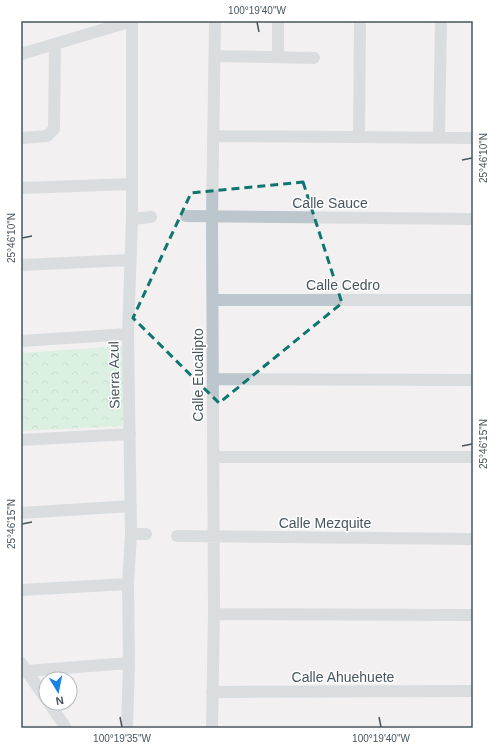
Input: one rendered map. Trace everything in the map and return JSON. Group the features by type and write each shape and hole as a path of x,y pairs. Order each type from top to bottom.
{"street":[{"path":"21,54 132,21"},
{"name":"Sierra Azul","path":"127,728 129,662 128,584 131,534 128,334 132,219 132,21"},
{"name":"Calle Eucalipto","path":"212,728 214,614 212,217 215,21"},
{"path":"278,21 278,57"},
{"path":"359,137 360,21"},
{"path":"440,21 440,138"},
{"path":"21,138 47,136 54,129 55,44"},
{"path":"215,56 314,58"},
{"path":"214,136 473,138"},
{"path":"21,188 132,184"},
{"name":"Calle Sauce","path":"186,216 473,219"},
{"path":"132,219 151,217"},
{"path":"21,265 130,260"},
{"name":"Calle Cedro","path":"213,300 473,300"},
{"path":"21,341 128,334"},
{"path":"213,379 473,380"},
{"path":"21,440 130,434"},
{"path":"213,457 473,457"},
{"path":"21,512 131,506"},
{"path":"131,534 146,534"},
{"name":"Calle Mezquite","path":"177,536 473,539"},
{"path":"21,590 128,584"},
{"path":"214,614 473,615"},
{"path":"23,667 129,662"},
{"path":"23,667 38,689"},
{"name":"Calle Ahuehuete","path":"212,692 473,692"},
{"path":"54,711 66,728"}],"highlighted area":[{"path":"303,182 342,303 219,403 133,318 191,193"}],"green space":[{"path":"124,346 123,426 21,431 21,353"}]}
